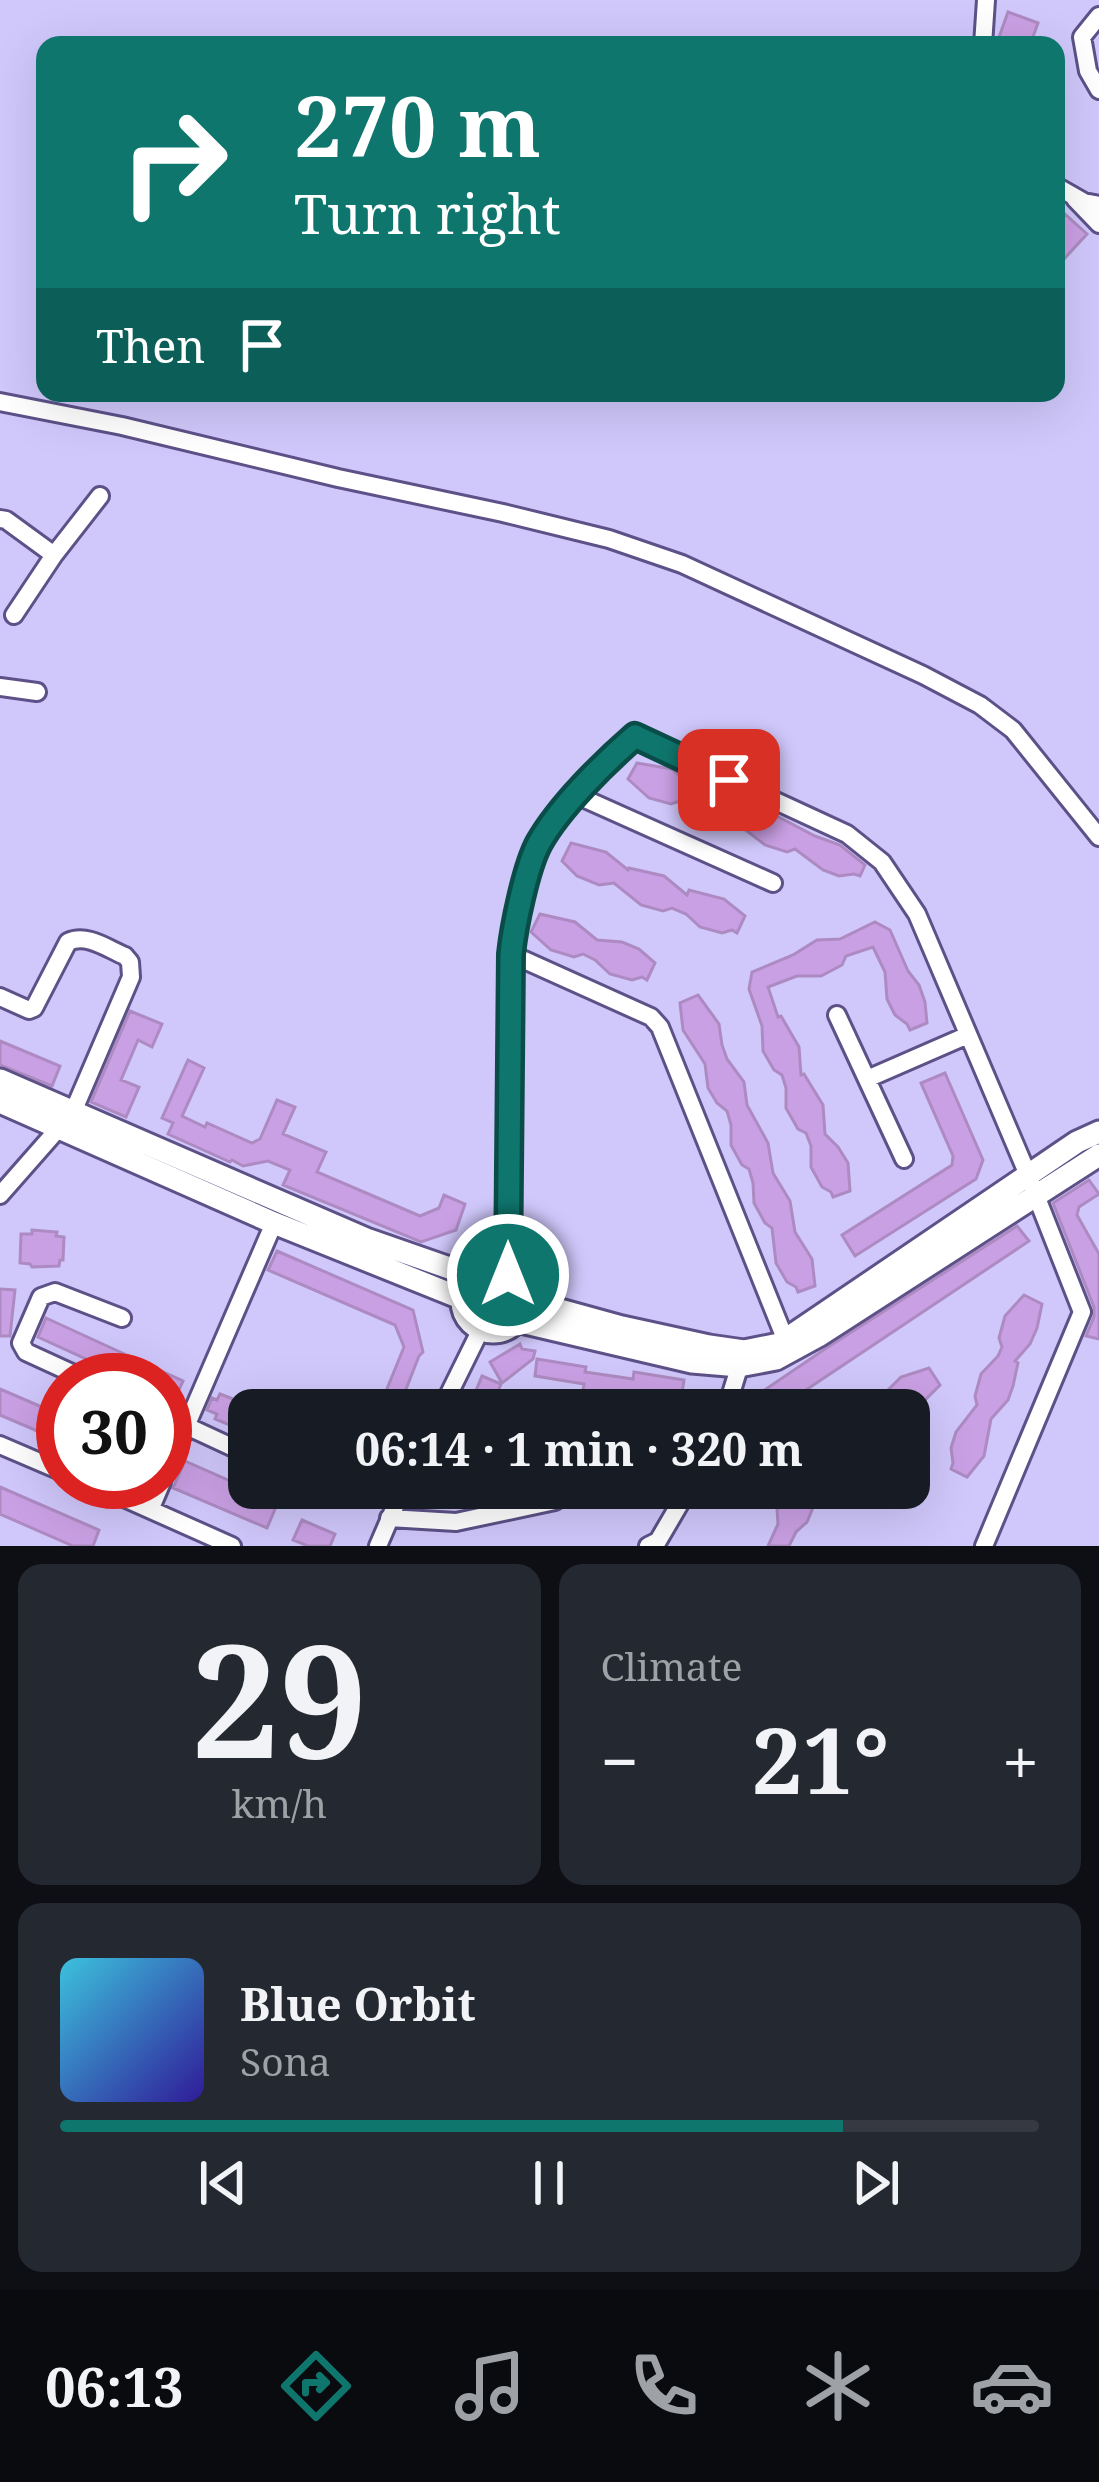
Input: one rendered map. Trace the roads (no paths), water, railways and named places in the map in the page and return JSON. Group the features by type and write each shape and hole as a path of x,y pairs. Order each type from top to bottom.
{"main road":[{"path":"0,1080 66,1120 274,1223 463,1299"},
{"path":"0,1102 66,1120 475,1277"},
{"path":"1031,1185 1076,1142 1099,1132"},
{"path":"520,1310 692,1362 742,1359 779,1344 788,1346 1031,1185 1099,1155"},
{"path":"491,1270 508,1275 519,1285 520,1310 496,1332 481,1330 469,1320 463,1299 469,1283 491,1270"}],"street":[{"path":"984,36 986,0"},
{"path":"1099,16 1082,37 1088,71 1099,90"},
{"path":"1065,191 1099,206"},
{"path":"1065,192 1099,224"},
{"path":"0,403 503,513 609,539 682,564 980,705 1013,730 1099,837"},
{"path":"14,615 100,496"},
{"path":"0,519 54,555"},
{"path":"0,687 37,692"},
{"path":"508,1275 514,924 538,844 608,759 635,736 847,834 882,862 916,914 1082,1312 985,1546"},
{"path":"576,795 773,883"},
{"path":"0,997 34,1008 68,942 76,938 130,962 131,977 66,1120 0,1195"},
{"path":"511,954 651,1017 660,1027 788,1346"},
{"path":"837,1015 904,1159"},
{"path":"867,1079 968,1035"},
{"path":"192,1412 274,1223"},
{"path":"36,1357 21,1343 40,1297 55,1292 122,1318"},
{"path":"452,1389 481,1330"},
{"path":"733,1389 742,1359"},
{"path":"192,1429 228,1445"},
{"path":"0,1445 36,1460"},
{"path":"153,1509 232,1546"},
{"path":"378,1546 393,1509"},
{"path":"389,1518 456,1522 517,1509"},
{"path":"648,1546 658,1541 677,1509"}]}
